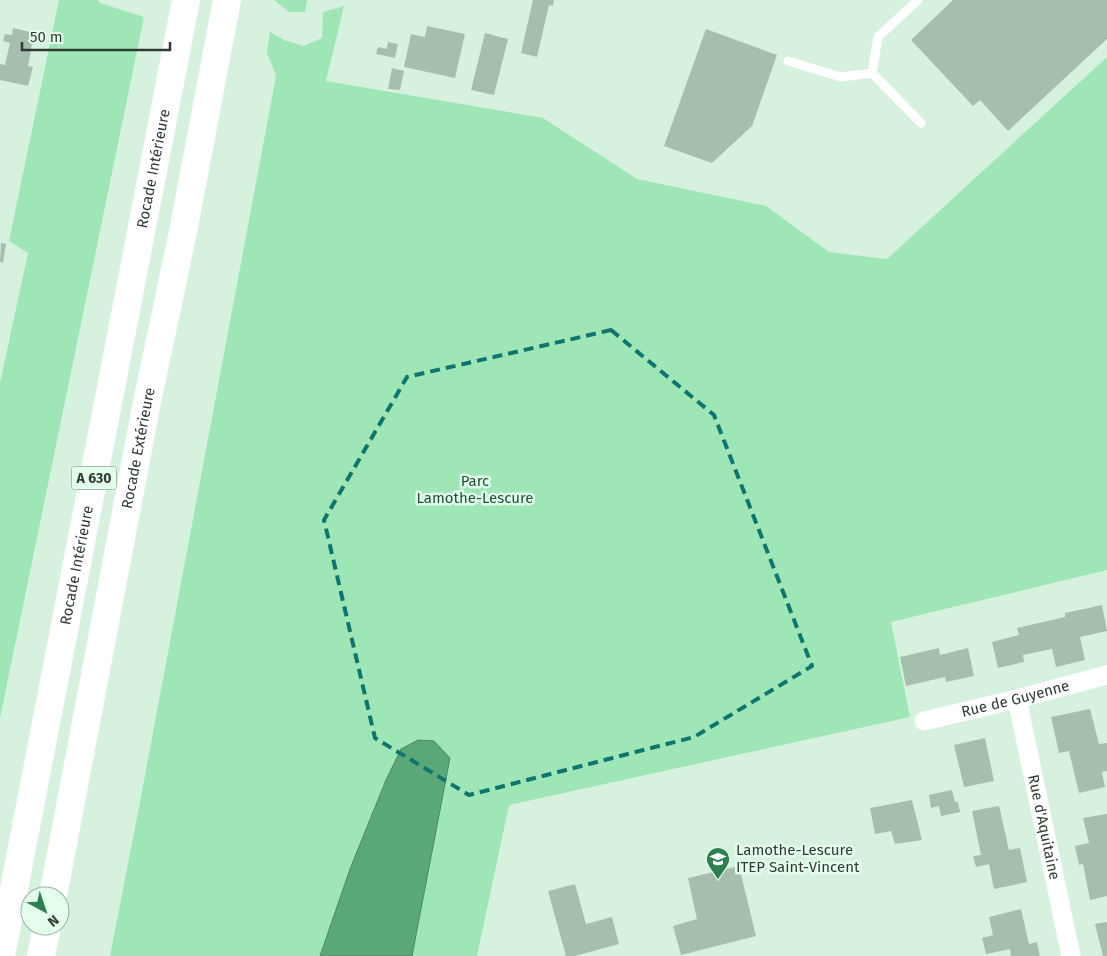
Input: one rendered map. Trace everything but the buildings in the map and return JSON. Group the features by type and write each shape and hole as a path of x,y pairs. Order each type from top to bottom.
{"highway":[{"name":"Rocade Intérieure","path":"1,956 186,0"},
{"name":"Rocade Extérieure","path":"55,886 147,402 183,232 227,0"},
{"path":"41,956 45,936"}],"street":[{"name":"Rue de Guyenne","path":"924,721 1107,675"},
{"name":"Rue d'Aquitaine","path":"1017,699 1071,956"}],"lane":[{"path":"872,73 878,37 918,0"},
{"path":"788,61 841,77 872,73"},
{"path":"872,73 921,123"}],"highlighted area":[{"path":"611,330 714,415 812,666 694,737 469,795 375,738 324,520 407,377"}],"green space":[{"path":"59,0 98,0 100,3 144,17 0,718 0,383 28,253 9,241"},
{"path":"274,0 307,0 305,12 289,12"},
{"name":"Parc Lamothe-Lescure","path":"344,6 326,81 543,118 637,179 766,206 829,252 887,259 1107,57 1107,570 891,622 910,717 509,805 477,956 110,956 276,76 267,53 270,32 284,40 304,46 322,38 323,12"}],"shaded area":[{"path":"418,740 434,741 450,758 412,956 320,956 350,869 386,780 401,749"}],"place":[{"name":"Lamothe-Lescure ITEP Saint-Vincent","path":"718,880"}]}
